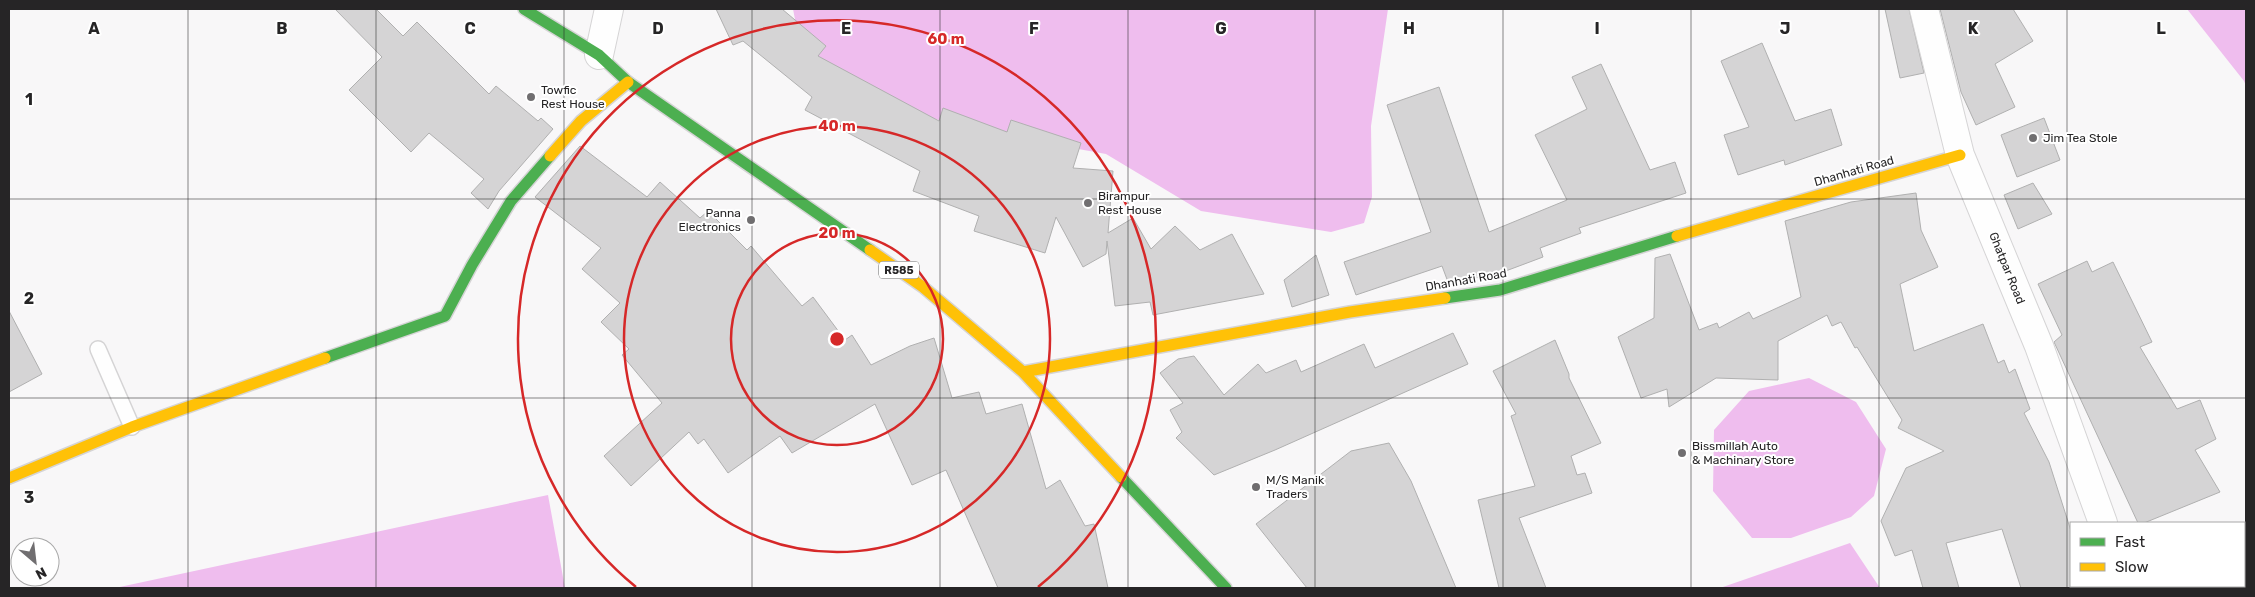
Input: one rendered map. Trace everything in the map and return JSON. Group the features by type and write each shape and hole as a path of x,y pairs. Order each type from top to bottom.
{"street":[{"name":"R585","path":"524,9 599,55 628,82 923,287 1023,372 1226,588"},
{"path":"599,55 609,9"},
{"name":"Ghatpar Road","path":"1924,9 1960,154 2039,346 2103,522"},
{"path":"9,478 132,427 445,316 472,265 511,201 581,121 628,82"},
{"name":"Dhanhati Road","path":"1023,372 1350,312 1500,290 1648,244 1960,154"}],"lane":[{"path":"98,349 132,427"}],"shaded area":[{"path":"793,9 1388,9 1371,126 1372,197 1364,223 1331,232 1201,211 1106,154 974,130 871,101 803,61"},
{"path":"2187,9 2246,9 2246,86 2244,81"},
{"path":"1809,378 1856,402 1886,449 1874,496 1851,517 1791,538 1752,538 1713,491 1714,430 1749,391"},
{"path":"548,495 565,588 115,588"},
{"path":"1850,543 1880,588 1720,588"}],"building":[{"path":"335,9 376,9 403,36 417,22 489,94 496,86 538,121 541,118 553,129 499,191 488,209 471,193 484,179 429,133 411,152 349,90 382,57"},
{"path":"716,9 782,9 826,46 818,56 939,121 943,108 1007,132 1011,120 1081,143 1073,168 1113,171 1108,233 1133,218 1151,249 1175,226 1200,250 1232,234 1264,294 1153,315 1150,302 1115,306 1107,241 1106,254 1083,267 1056,217 1045,253 974,231 979,216 913,191 920,171 805,110 812,97 743,41 733,45"},
{"path":"1885,9 1909,9 1924,73 1900,78"},
{"path":"1940,9 2013,9 2033,41 1995,64 2015,107 1976,125 1961,92"},
{"path":"1762,43 1795,121 1831,109 1842,145 1785,165 1784,160 1738,175 1724,135 1749,127 1721,61"},
{"path":"1601,64 1650,170 1675,162 1686,193 1579,228 1581,233 1540,248 1543,257 1495,275 1448,282 1442,266 1356,295 1344,262 1431,232 1387,105 1439,87 1489,232 1567,200 1535,135 1587,109 1572,77"},
{"path":"2044,118 2060,160 2017,177 2001,135"},
{"path":"580,146 647,197 660,182 700,218 708,211 747,250 751,246 802,306 813,297 845,340 852,335 871,365 910,346 934,338 952,398 979,392 986,414 1022,404 1046,489 1060,480 1085,526 1094,524 1108,588 998,588 946,470 912,485 875,404 792,453 780,436 728,473 704,439 698,444 689,432 631,486 604,456 662,403 622,355 629,349 601,322 620,303 582,269 601,248 535,197"},
{"path":"2033,183 2052,214 2018,229 2004,195"},
{"path":"1916,193 1921,230 1938,267 1900,284 1914,351 1983,324 1998,363 2004,360 2009,373 2015,369 2030,409 2024,413 2049,462 2070,528 2071,588 2021,588 2002,529 1946,543 1959,588 1923,588 1912,550 1895,556 1881,521 1906,468 1944,451 1898,428 1902,420 1857,347 1855,348 1841,322 1832,326 1827,315 1778,341 1778,380 1716,378 1669,407 1667,389 1641,398 1618,337 1654,318 1655,258 1670,254 1699,330 1717,323 1719,328 1749,312 1753,319 1801,297 1785,221 1851,202"},
{"path":"1316,255 1329,295 1292,307 1284,280"},
{"path":"2087,261 2092,272 2113,262 2152,342 2140,347 2177,409 2200,400 2216,439 2195,450 2220,492 2146,522 2138,522 2054,342 2062,335 2038,284"},
{"path":"9,311 42,374 9,392"},
{"path":"1453,333 1468,364 1275,450 1214,475 1176,438 1182,432 1170,410 1183,403 1160,373 1178,359 1194,356 1224,395 1258,364 1266,373 1296,360 1301,372 1364,344 1375,368"},
{"path":"1555,340 1569,378 1601,443 1571,456 1577,475 1585,473 1592,493 1519,518 1546,588 1499,588 1478,500 1535,486 1511,416 1516,414 1493,371"},
{"path":"1389,443 1411,481 1456,588 1307,588 1256,524 1351,451"}],"traffic: fast":[{"path":"524,9 599,55 628,82 870,250"},
{"path":"325,358 445,316 472,265 511,201 550,156"},
{"path":"1445,298 1500,290 1677,236"},
{"path":"1121,477 1226,588"}],"traffic: slow":[{"path":"550,156 581,121 628,82"},
{"path":"1677,236 1960,155"},
{"path":"870,250 923,287 1023,372 1121,477"},
{"path":"1023,372 1350,312 1445,298"},
{"path":"9,478 132,427 325,358"}],"place":[{"name":"Towfic Rest House","path":"531,97"},
{"name":"Jim Tea Stole","path":"2033,138"},
{"name":"Birampur Rest House","path":"1088,203"},
{"name":"Panna Electronics","path":"751,220"},
{"name":"Bissmillah Auto & Machinary Store","path":"1682,453"},
{"name":"M/S Manik Traders","path":"1256,487"}]}
